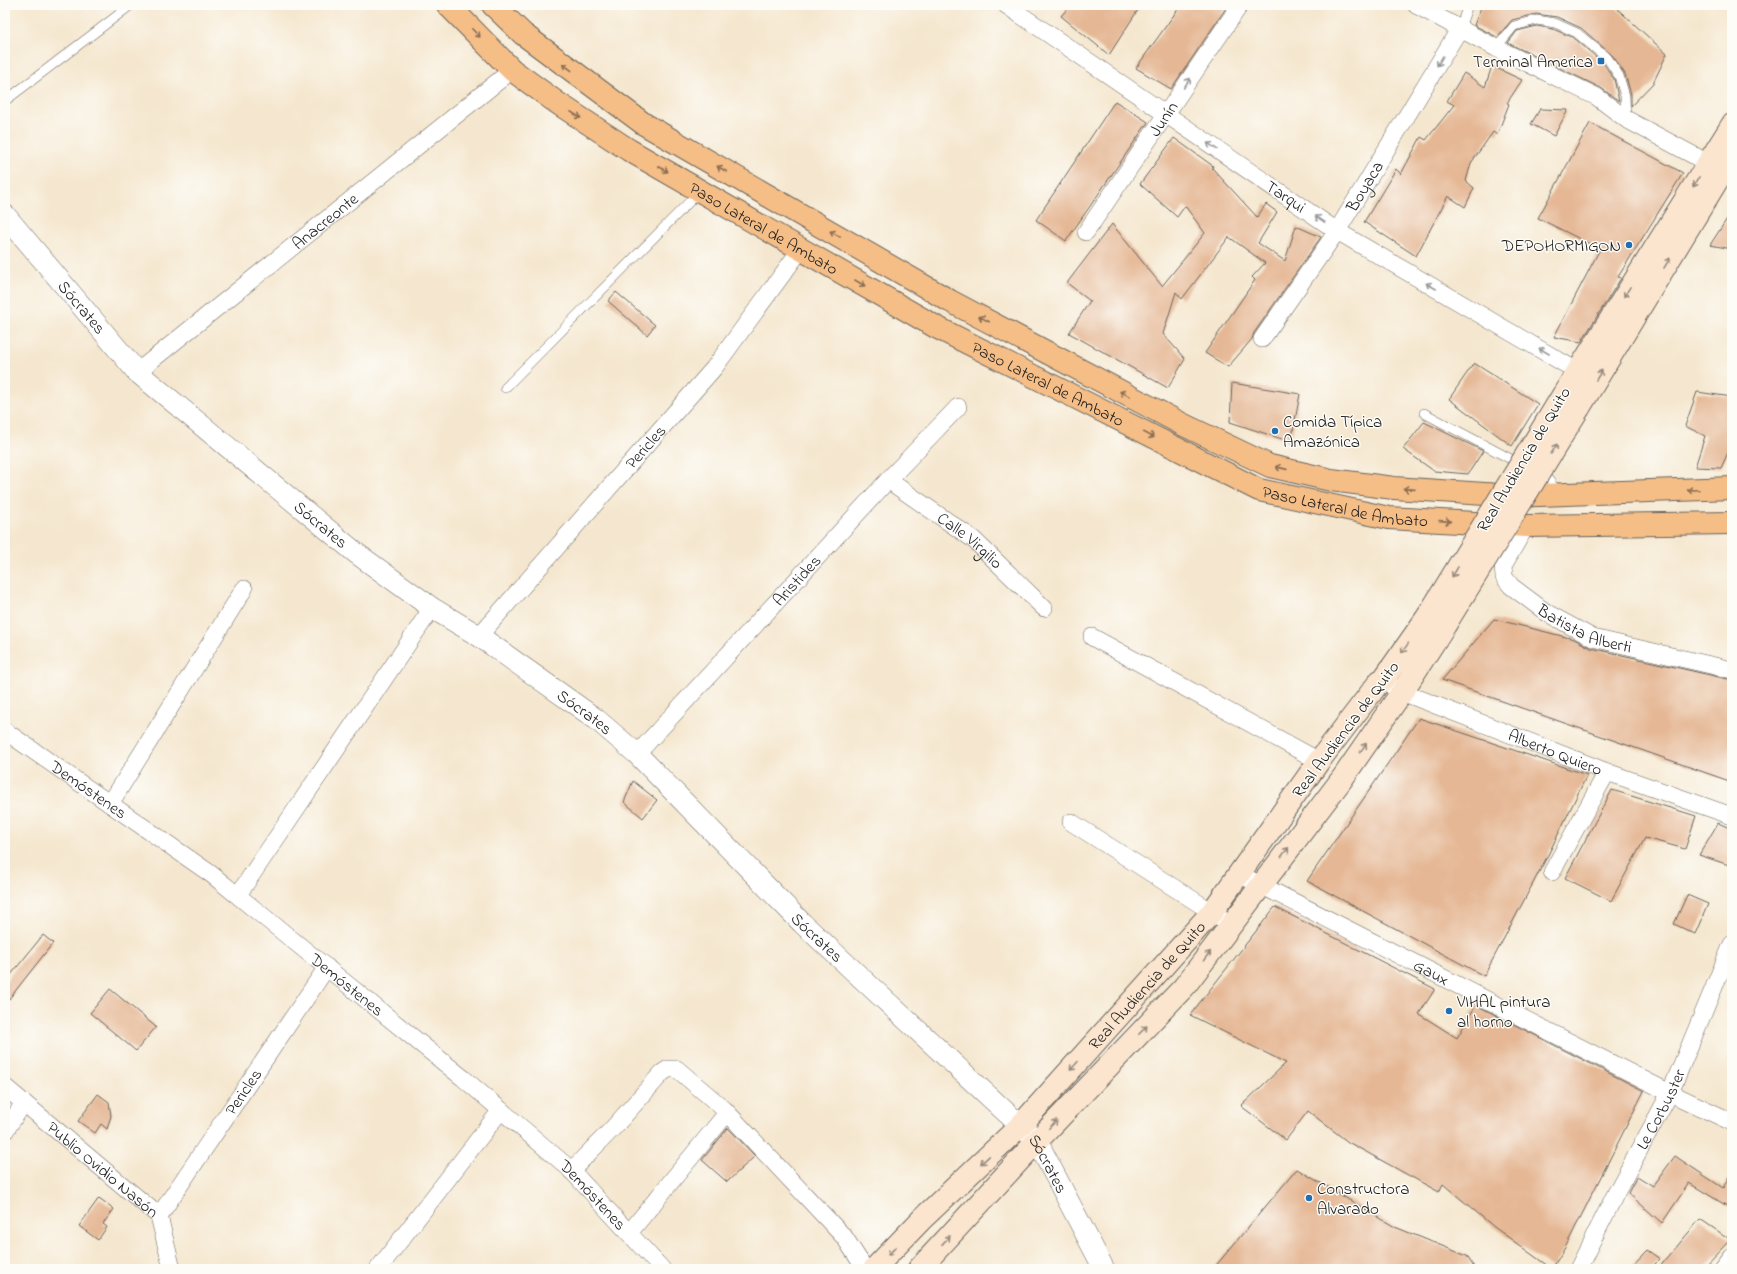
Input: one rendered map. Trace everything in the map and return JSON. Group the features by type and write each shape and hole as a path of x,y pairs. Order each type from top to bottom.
{"highway":[{"name":"Paso Lateral de Ambato","path":"448,5 512,70 556,102 629,150 936,327 1259,490 1389,518 1526,526 1732,523"},
{"path":"493,5 523,34"},
{"path":"502,5 523,34"},
{"name":"Paso Lateral de Ambato","path":"523,34 644,124 664,136 950,301 1184,425 1270,466 1331,480 1394,488 1515,496 1732,488"}],"main road":[{"name":"Real Audiencia de Quito","path":"919,1269 1037,1141 1184,988 1260,885 1342,779 1402,692 1436,620 1721,164 1732,125"},
{"name":"Real Audiencia de Quito","path":"1571,402 1577,371 1721,164"},
{"name":"Real Audiencia de Quito","path":"874,1269 923,1218 1020,1126 1212,912 1320,761 1380,681 1383,680 1436,620"}],"street":[{"name":"Tarqui","path":"1006,5 1029,11 1165,115 1338,231 1577,371"},
{"name":"Junín","path":"1086,232 1240,5"},
{"path":"1416,5 1496,48 1597,97 1626,119 1721,164"},
{"name":"Boyaca","path":"1262,339 1338,231 1460,28"},
{"name":"Anacreonte","path":"137,372 512,70"},
{"name":"Sócrates","path":"5,216 137,372 356,553 432,608 479,636 596,719 637,754 802,923 1037,1141 1104,1269"},
{"name":"Pericles","path":"479,636 714,368 801,249"},
{"name":"Aristides","path":"637,754 888,480 958,407"},
{"name":"Calle Virgilio","path":"888,480 973,539 1044,608"},
{"name":"Batista Alberti","path":"1526,526 1503,566 1504,577 1511,586 1547,613 1593,638 1732,670"},
{"path":"110,804 244,589"},
{"path":"238,895 432,608"},
{"path":"1092,637 1320,761"},
{"name":"Alberto Quiero","path":"1383,680 1402,692 1607,772 1732,816"},
{"name":"Demóstenes","path":"5,731 211,874 327,967 501,1110 571,1171 662,1269"},
{"path":"1552,872 1607,772"},
{"path":"1071,822 1231,925"},
{"name":"Gaux","path":"1239,874 1670,1093 1732,1122"},
{"name":"Le Corbuster","path":"1578,1269 1616,1193 1670,1093 1732,944"},
{"name":"Pericles","path":"159,1216 327,967"},
{"path":"571,1171 614,1127 662,1073 668,1069 677,1069 727,1113 845,1238 865,1269"},
{"name":"Publio Ovidio Nasón","path":"5,1087 159,1216 168,1266"},
{"path":"5,1131 24,1102"},
{"path":"378,1269 501,1110"},
{"path":"629,1233 727,1113"},
{"path":"1723,1269 1732,1257"}],"lane":[{"path":"5,101 131,5"},
{"path":"1460,28 1468,5"},
{"path":"1496,48 1514,26 1537,20 1555,23 1577,33 1608,59 1620,76 1625,96 1626,119"},
{"path":"505,388 700,191"},
{"path":"1424,413 1547,478 1559,494"}],"building":[{"path":"1071,5 1141,5 1109,55 1061,16"},
{"path":"1181,5 1228,5 1171,89 1136,68"},
{"path":"1482,5 1613,5 1667,54 1653,83 1631,106 1631,94 1625,74 1613,56 1581,28 1557,17 1536,14 1512,20 1497,37 1474,25"},
{"path":"1537,26 1553,29 1574,38 1603,63 1614,79 1619,101 1601,88 1508,43 1517,31"},
{"path":"1492,66 1522,80 1507,103 1509,104 1497,135 1493,132 1471,163 1466,181 1474,188 1465,207 1448,196 1416,256 1364,222 1396,169 1401,174 1421,137 1426,140 1454,105 1447,101 1464,73 1485,87"},
{"path":"1115,101 1148,122 1066,241 1036,220"},
{"path":"1540,109 1568,110 1554,136 1531,124"},
{"path":"1590,123 1683,173 1618,277 1621,278 1581,342 1554,337 1600,249 1538,218"},
{"path":"1174,138 1213,166 1212,168 1257,217 1266,204 1277,212 1258,243 1285,261 1296,226 1321,237 1254,333 1252,339 1228,367 1205,353 1255,280 1252,277 1265,263 1229,237 1182,299 1176,292 1163,334 1185,359 1168,388 1069,333 1090,301 1067,283 1112,224 1162,286 1205,233 1185,206 1177,217 1140,184"},
{"path":"1732,211 1732,249 1710,245"},
{"path":"616,292 655,325 647,335 608,301"},
{"path":"1474,363 1538,404 1512,446 1449,399"},
{"path":"1232,383 1300,394 1291,442 1230,422"},
{"path":"1697,392 1732,397 1732,444 1721,468 1695,467 1705,436 1685,426"},
{"path":"1424,422 1483,451 1468,474 1434,471 1403,449"},
{"path":"1494,619 1574,639 1591,648 1732,680 1732,782 1442,680"},
{"path":"1419,718 1587,775 1548,855 1484,976 1307,881"},
{"path":"633,781 657,800 643,818 624,802"},
{"path":"1612,790 1696,816 1685,849 1645,838 1611,901 1565,878"},
{"path":"1718,823 1732,829 1732,866 1699,855"},
{"path":"1687,895 1708,904 1695,934 1674,924"},
{"path":"1275,907 1435,989 1419,1014 1457,1038 1476,1005 1644,1091 1566,1246 1552,1269 1494,1227 1443,1184 1439,1192 1348,1142 1308,1111 1286,1140 1241,1106 1286,1063 1190,1015"},
{"path":"43,935 53,943 5,1004 5,982"},
{"path":"110,989 156,1027 136,1051 90,1013"},
{"path":"98,1094 109,1102 111,1116 107,1129 101,1124 95,1133 78,1121"},
{"path":"728,1128 755,1156 727,1182 702,1160"},
{"path":"1675,1156 1723,1188 1732,1171 1732,1209 1689,1183 1662,1223 1628,1193 1637,1176 1653,1186"},
{"name":"Constructora Alvarado","path":"1297,1169 1395,1227 1467,1256 1475,1269 1213,1269"},
{"path":"99,1198 114,1209 103,1224 107,1227 98,1240 79,1226"},
{"path":"1700,1219 1731,1240 1703,1269 1658,1269"},
{"path":"1647,1250 1660,1259 1650,1269 1629,1269"}],"place":[{"name":"Terminal America","path":"1601,61"},
{"name":"DEPOHORMIGON","path":"1629,245"},
{"name":"Comida Típica Amazónica","path":"1275,431"},
{"name":"VIHAL pintura al horno","path":"1449,1011"},
{"name":"Constructora Alvarado","path":"1309,1198"}]}
